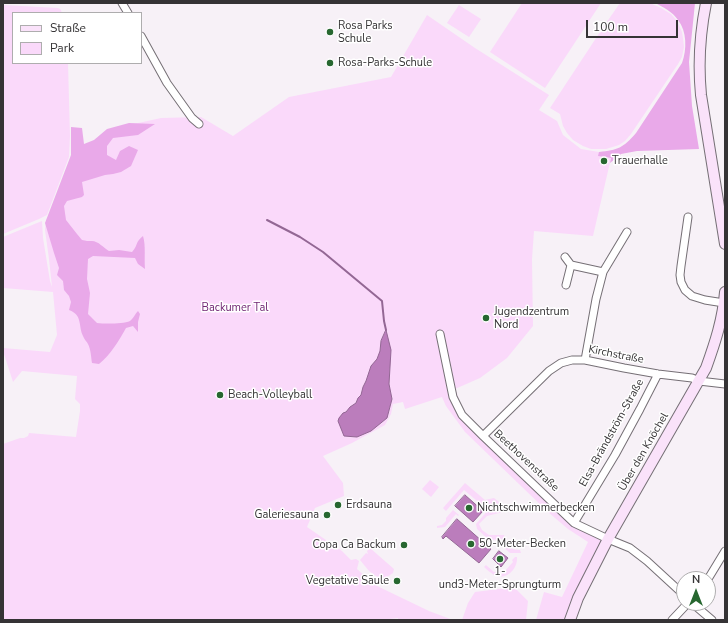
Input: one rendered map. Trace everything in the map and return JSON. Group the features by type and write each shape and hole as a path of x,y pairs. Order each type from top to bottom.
{"main road":[{"path":"706,3 701,34 699,78 725,244"},
{"name":"Über den Knöchel","path":"570,620 578,598 608,539 706,368 720,326 725,292"}],"street":[{"path":"122,3 127,12"},
{"path":"142,38 166,83 192,118 199,124"},
{"path":"688,217 680,275 681,282 685,290 692,296 724,304"},
{"path":"585,360 596,299 603,272 627,232"},
{"path":"565,257 571,265 603,272"},
{"path":"566,285 571,265"},
{"name":"Beethovenstraße","path":"440,334 453,397 462,415 574,523 630,548 647,561 676,588"},
{"name":"Kirchstraße","path":"483,436 549,370 561,362 585,360 658,374 725,384"},
{"name":"Elsa-Brändström-Straße","path":"574,523 640,409 658,374"},
{"path":"713,571 725,551"},
{"path":"672,620 680,611"},
{"path":"701,611 712,620"}],"green space":[{"path":"522,3 601,3 545,88 490,52"},
{"path":"620,3 650,3 671,14 677,21 682,32 684,47 682,57 678,64 625,141 619,145 606,149 591,149 573,140 563,126 560,114 550,108"},
{"path":"3,5 58,8 62,12 12,12 12,64 68,64 70,136 69,157 47,215 3,234"},
{"path":"459,5 481,19 469,37 447,23"},
{"name":"Backumer Tal","path":"427,15 475,48 549,95 539,110 557,121 563,135 581,149 599,152 599,156 611,158 593,236 534,231 532,259 533,326 507,358 480,378 455,389 463,411 462,415 567,516 608,539 571,620 536,620 544,592 562,597 588,542 568,529 548,512 465,432 446,406 442,397 405,409 403,402 393,404 391,414 385,425 352,443 323,456 343,483 344,496 315,508 307,527 342,551 351,560 356,559 359,561 357,569 375,585 429,611 453,620 398,620 398,618 382,620 3,620 3,444 24,438 28,436 29,433 76,437 80,404 75,399 77,376 22,371 13,382 3,348 50,352 57,335 53,292 3,288 3,237 42,221 43,238 52,287 45,230 46,220 94,140 111,129 161,118 201,117 233,136 289,97 391,77"},
{"path":"430,480 439,487 431,497 422,489"},
{"path":"465,483 485,500 494,498 503,505 483,506 464,490 446,511 443,508"},
{"path":"505,509 503,512 487,516 479,524 482,530 489,535 504,535 508,546 512,549 520,550 521,553 510,553 503,547 502,539 489,540 477,529 476,524 488,510"},
{"path":"453,510 459,515 458,516 456,514 445,527 437,528 437,526 442,525 446,521 446,518"},
{"path":"370,548 394,569 393,573 383,581 369,571 360,560 366,553 368,554 367,551"},
{"path":"517,557 516,566 507,575 494,575 484,567 486,565 494,572 504,572 513,562 512,560"},
{"path":"514,587 528,601 526,620 462,620 468,603 475,592"}],"shaded area":[{"path":"655,3 695,3 689,62 692,106 699,149 637,151 621,154 610,163 611,158 598,156 599,152 616,149 624,145 636,133 684,58 685,35 681,24 671,12"},
{"path":"129,123 155,124 138,135 113,138 107,146 107,155 116,160 120,151 129,146 138,150 131,166 121,172 82,182 84,195 82,197 67,201 64,206 66,220 82,240 94,241 109,251 119,250 132,252 143,236 144,240 145,269 138,264 135,258 93,256 88,259 87,279 90,293 88,314 97,323 109,324 127,322 131,320 138,311 140,314 138,332 133,326 126,328 111,352 99,364 92,363 90,349 84,338 78,318 69,310 71,302 69,296 64,290 63,281 57,275 59,268 45,223 71,155 71,127 82,128 84,144 94,140 107,129"},
{"path":"386,330 391,350 389,384 392,399 387,418 371,431 357,437 344,436 338,421 339,418 356,403 361,395 371,366 377,359 381,341"},
{"name":"Nichtschwimmerbecken","path":"465,495 483,511 473,522 455,506"},
{"name":"50-Meter-Becken","path":"457,519 491,549 479,563 446,536 443,539 442,537"},
{"name":"1- und3-Meter-Sprungturm","path":"499,551 508,558 501,567 493,559"}],"waterway":[{"path":"267,220 300,237 323,252 382,301 386,330"}],"place":[{"name":"Rosa Parks Schule","path":"330,32"},
{"name":"Rosa-Parks-Schule","path":"330,63"},
{"name":"Trauerhalle","path":"604,161"},
{"name":"Jugendzentrum Nord","path":"486,318"},
{"name":"Beach-Volleyball","path":"220,395"},
{"name":"Erdsauna","path":"338,505"},
{"name":"Nichtschwimmerbecken","path":"469,508"},
{"name":"Galeriesauna","path":"327,515"},
{"name":"50-Meter-Becken","path":"471,544"},
{"name":"Copa Ca Backum","path":"404,545"},
{"name":"1- und3-Meter-Sprungturm","path":"500,559"},
{"name":"Vegetative Säule","path":"397,581"}]}
